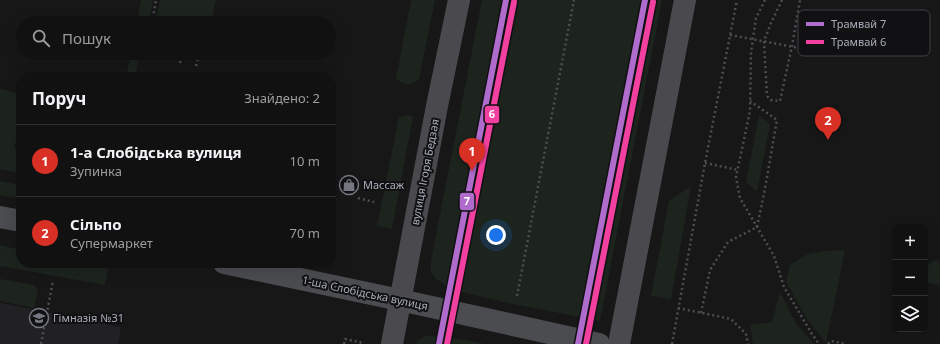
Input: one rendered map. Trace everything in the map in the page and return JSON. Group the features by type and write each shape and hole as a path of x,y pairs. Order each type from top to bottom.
{"street":[{"name":"вулиця Ігоря Бедзая","path":"392,344 437,106 459,0"},
{"path":"619,344 685,0"},
{"path":"0,217 16,220"},
{"name":"1-ша Слобідська вулиця","path":"248,268 599,344"}],"path":[{"path":"153,16 156,0"},
{"path":"517,296 574,0"},
{"path":"672,344 737,0"},
{"path":"765,0 756,18 752,39 750,52 750,111 736,177 740,198 774,256 784,287 819,344"},
{"path":"782,0 764,41 767,96 771,100 780,101 798,12"},
{"path":"798,10 800,0"},
{"path":"730,35 798,48"},
{"path":"196,66 198,60"},
{"path":"750,100 777,120 757,227"},
{"path":"705,163 738,170"},
{"path":"358,198 374,202"},
{"path":"701,313 710,270 728,242 757,227"},
{"path":"41,344 53,281"},
{"path":"678,308 731,319 746,334 748,344"},
{"path":"344,344 345,339 368,344"},
{"path":"828,344 831,341 846,344"}],"shaded area":[{"path":"141,0 153,0 150,16 138,16"},
{"path":"160,0 216,0 213,16 157,16"},
{"path":"411,0 435,0 419,79 408,85 396,79"},
{"path":"482,0 662,0 600,321 508,303 454,290 436,279 431,272 433,250"},
{"path":"130,60 139,60 136,72 127,72"},
{"path":"0,89 16,93 16,141 14,148 16,149 16,172 0,169"},
{"path":"409,115 413,117 392,229 377,226 399,117"},
{"path":"759,115 770,124 757,192 746,182"},
{"path":"0,181 16,184 16,198 0,195"},
{"path":"691,186 671,299 651,296 669,201"},
{"path":"0,245 16,249 16,268 108,268 105,285 0,266"},
{"path":"845,250 826,343 807,319 786,282 790,265 808,254 824,251"},
{"path":"934,260 940,261 940,285 928,283 928,265"},
{"path":"0,279 34,285 38,290 34,308 0,301"},
{"path":"780,292 797,325 814,344 753,344 750,325 772,322"},
{"name":"Гімназія №31","path":"0,303 121,327 118,344 0,344"},
{"path":"425,336 448,337 485,344 416,344 417,341"}],"tram line":[{"name":"7","path":"439,344 506,0"},
{"name":"7","path":"578,344 645,0"},
{"name":"6","path":"447,344 514,2"},
{"name":"6","path":"586,344 653,2"}],"place":[{"name":"Сільпо","path":"828,140"},
{"name":"1-а Слобідська вулиця","path":"472,171"},
{"name":"Массаж","path":"349,185"},
{"name":"Гімназія №31","path":"39,318"}]}
